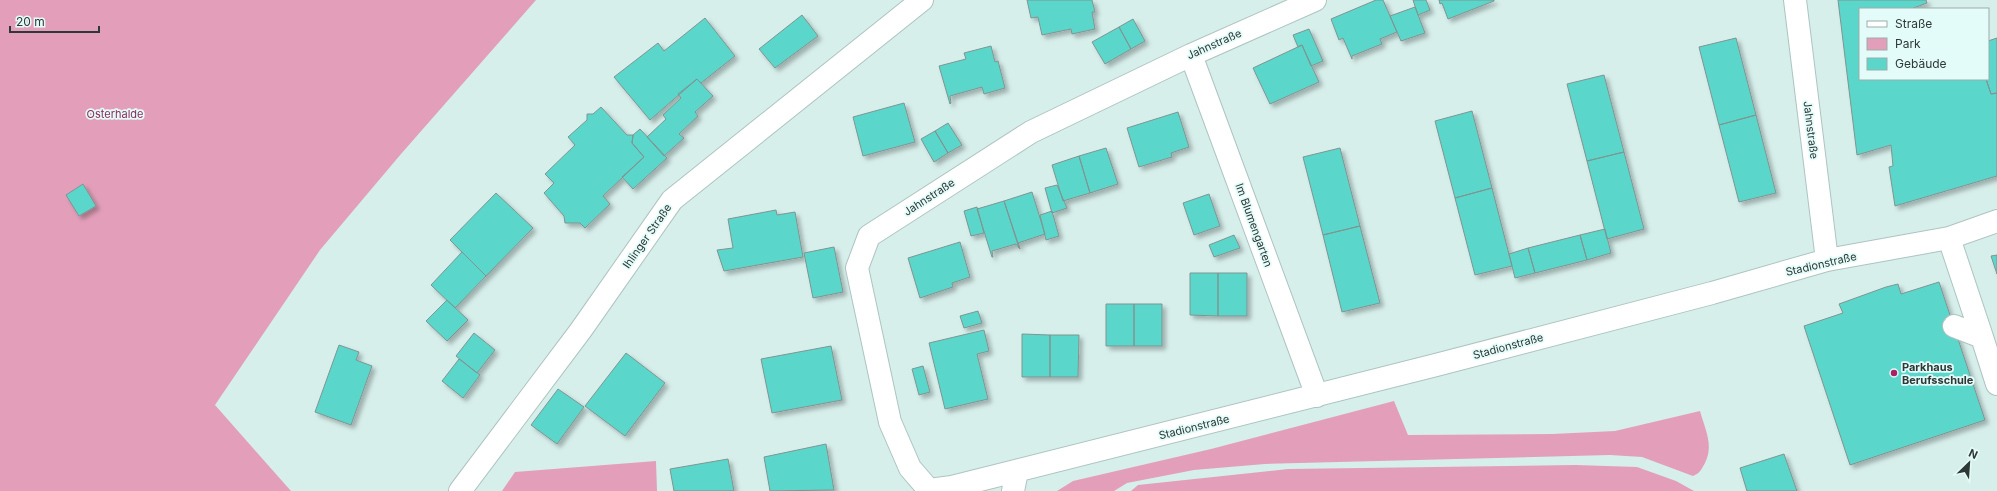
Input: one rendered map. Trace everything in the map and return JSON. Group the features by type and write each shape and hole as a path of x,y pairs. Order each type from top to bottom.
{"street":[{"name":"Ihlinger Straße","path":"460,491 577,336 672,200 922,0"},
{"name":"Jahnstraße","path":"1015,481 929,490 910,468 890,422 857,268 869,236 1025,135 1191,55 1315,0"},
{"name":"Jahnstraße","path":"1795,0 1827,260"},
{"name":"Im Blumengarten","path":"1191,55 1317,396"},
{"name":"Stadionstraße","path":"1015,481 1317,396 1706,295 1827,260 1949,238 1997,221"},
{"path":"1949,238 1997,384"},
{"path":"1954,326 1982,337"}],"green space":[{"name":"Osterhalde","path":"0,0 536,0 401,154 320,250 215,405 291,491 0,491"},
{"path":"1394,401 1408,435 1552,434 1615,431 1700,411 1708,437 1709,450 1708,456 1702,468 1693,476 1642,457 1610,455 1265,464 1194,470 1127,483 1114,491 1057,491 1073,481 1211,449"},
{"path":"656,461 657,491 502,491 515,472"},
{"path":"1576,465 1637,467 1676,481 1694,491 1131,491 1138,485 1288,469"}],"building":[{"path":"1027,0 1092,0 1095,12 1092,12 1095,29 1072,34 1071,29 1042,35 1038,17 1031,18"},
{"path":"1376,0 1383,0 1397,32 1380,39 1382,44 1352,56 1352,59 1343,38 1339,40 1331,19"},
{"path":"1413,0 1426,0 1430,10 1418,15"},
{"path":"1439,0 1494,1 1448,19 1442,3 1440,4"},
{"path":"1838,0 1926,0 1927,3 1914,8 1859,8 1859,80 1986,80 1991,94 1997,93 1997,176 1895,206 1889,167 1893,166 1891,145 1857,155"},
{"path":"1415,7 1425,33 1401,41 1390,16"},
{"path":"802,15 818,36 775,68 759,49"},
{"path":"705,18 735,56 701,83 697,79 650,120 614,77 658,43 664,51"},
{"path":"1133,19 1145,41 1131,49 1119,27"},
{"path":"1119,27 1131,49 1105,64 1092,42"},
{"path":"1309,29 1323,61 1311,66 1302,45 1298,47 1293,35"},
{"path":"1736,38 1756,115 1719,125 1699,47"},
{"path":"1997,38 1997,93 1991,94 1986,80 1989,80 1989,41"},
{"path":"1302,45 1319,82 1270,104 1253,68"},
{"path":"991,46 995,62 998,61 1005,88 984,94 982,87 950,96 950,104 939,66 966,59 964,53"},
{"path":"1604,75 1624,152 1587,161 1567,84"},
{"path":"697,79 713,96 695,112 698,116 679,134 684,138 664,156 647,137 666,119 663,115 681,98 678,94"},
{"path":"904,103 915,142 863,156 853,117"},
{"path":"601,107 627,135 633,135 632,143 644,157 603,196 610,204 585,228 580,223 565,223 564,216 544,193 554,183 545,174 575,145 568,137 587,120 587,114 593,114"},
{"path":"1472,111 1492,188 1455,198 1435,121"},
{"path":"1178,112 1189,147 1171,153 1172,157 1139,167 1127,128"},
{"path":"1756,115 1776,193 1739,202 1719,125"},
{"path":"948,123 962,145 948,153 935,131"},
{"path":"640,129 667,158 633,189 622,177 644,157 632,143 633,135"},
{"path":"935,131 948,153 934,162 921,139"},
{"path":"1106,148 1118,184 1090,193 1079,156"},
{"path":"1340,148 1360,226 1323,235 1303,157"},
{"path":"1624,152 1644,229 1607,239 1587,161"},
{"path":"1079,156 1090,193 1063,201 1052,165"},
{"path":"83,184 96,206 79,216 66,195"},
{"path":"1057,185 1067,208 1052,213 1045,188"},
{"path":"1492,188 1512,266 1475,275 1455,198"},
{"path":"1032,192 1045,234 1018,243 1004,201"},
{"path":"496,193 533,228 486,276 450,240"},
{"path":"1209,194 1220,226 1194,235 1183,203"},
{"path":"1004,201 1019,248 1016,244 992,251 992,257 977,209"},
{"path":"977,207 984,233 971,236 964,211"},
{"path":"776,210 777,215 795,212 803,257 724,271 717,250 733,248 728,219"},
{"path":"1052,211 1059,236 1046,240 1040,215"},
{"path":"1360,226 1380,303 1342,312 1323,235"},
{"path":"1605,229 1611,253 1587,260 1580,235"},
{"path":"1234,235 1240,248 1214,257 1209,245"},
{"path":"1580,235 1587,260 1535,273 1528,248"},
{"path":"960,242 970,277 952,283 953,287 920,298 908,258"},
{"path":"834,247 843,292 813,298 804,253"},
{"path":"1528,248 1535,273 1515,278 1509,254"},
{"path":"462,252 486,276 455,308 431,285"},
{"path":"1997,255 1997,274 1991,256"},
{"path":"1190,273 1218,273 1218,316 1190,315"},
{"path":"1218,273 1247,273 1247,316 1218,316"},
{"name":"Parkhaus Berufsschule","path":"1939,282 1985,420 1850,465 1804,326 1843,313 1839,304 1886,287 1898,284 1901,294"},
{"path":"447,300 468,320 447,341 426,321"},
{"path":"1106,304 1134,304 1134,346 1106,346"},
{"path":"1134,304 1162,304 1162,346 1134,346"},
{"path":"978,311 982,323 964,328 960,316"},
{"path":"984,330 989,351 977,354 988,399 945,409 929,343"},
{"path":"474,333 495,350 477,373 456,356"},
{"path":"1022,334 1050,335 1050,377 1022,377"},
{"path":"1050,335 1079,335 1078,377 1050,377"},
{"path":"339,345 359,352 356,360 372,366 351,425 315,412"},
{"path":"831,346 842,400 772,413 761,359"},
{"path":"626,353 665,383 625,436 585,406"},
{"path":"459,359 480,375 463,398 442,381"},
{"path":"923,366 930,392 919,395 912,369"},
{"path":"558,389 584,407 557,444 531,425"},
{"path":"826,444 834,490 770,491 764,457"},
{"path":"1784,454 1797,491 1747,491 1740,468"},
{"path":"728,459 734,491 674,491 670,469"}],"place":[{"name":"Parkhaus Berufsschule","path":"1894,373"}]}
